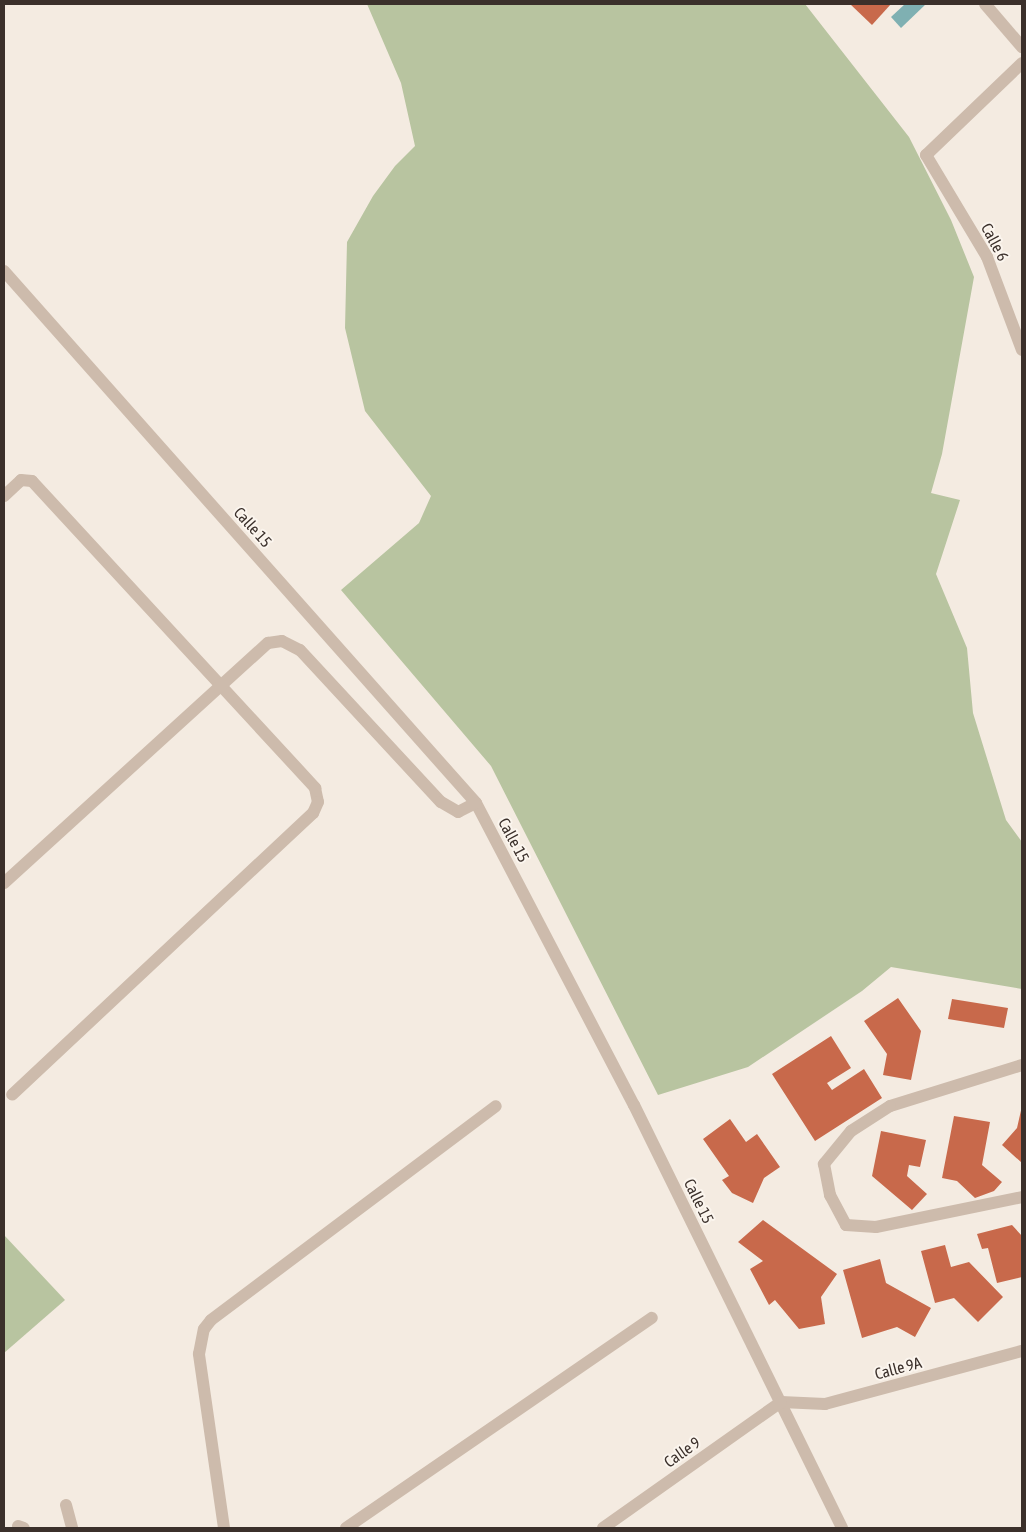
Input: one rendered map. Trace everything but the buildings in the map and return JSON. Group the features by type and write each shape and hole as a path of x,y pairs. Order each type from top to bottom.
{"street":[{"path":"985,4 1022,47"},
{"name":"Calle 6","path":"1022,63 926,155 987,257 1022,350"},
{"name":"Calle 15","path":"4,271 476,803 634,1105 842,1528"},
{"path":"4,496 21,480 32,481 315,788 318,802 313,813 12,1095"},
{"path":"4,883 222,688 268,643 282,641 300,650 441,802 458,812 476,803"},
{"path":"1022,1065 890,1106 851,1131 824,1164 830,1195 846,1225 876,1227 1022,1197"},
{"path":"224,1528 199,1354 204,1328 211,1320 496,1106"},
{"path":"346,1528 652,1318"},
{"name":"Calle 9A","path":"781,1402 825,1404 1022,1351"},
{"name":"Calle 9","path":"603,1528 781,1402"},
{"path":"66,1505 72,1528"}],"green space":[{"path":"367,4 805,4 909,137 951,220 974,277 942,454 931,493 960,500 936,574 967,648 973,713 1006,820 1022,842 1022,989 891,967 862,991 748,1067 658,1095 491,766 341,590 419,523 431,496 365,411 345,328 347,242 373,196 395,166 415,146 401,83"},
{"path":"4,1235 65,1300 4,1353"}],"water":[{"path":"905,4 926,4 901,28 891,17"}]}
